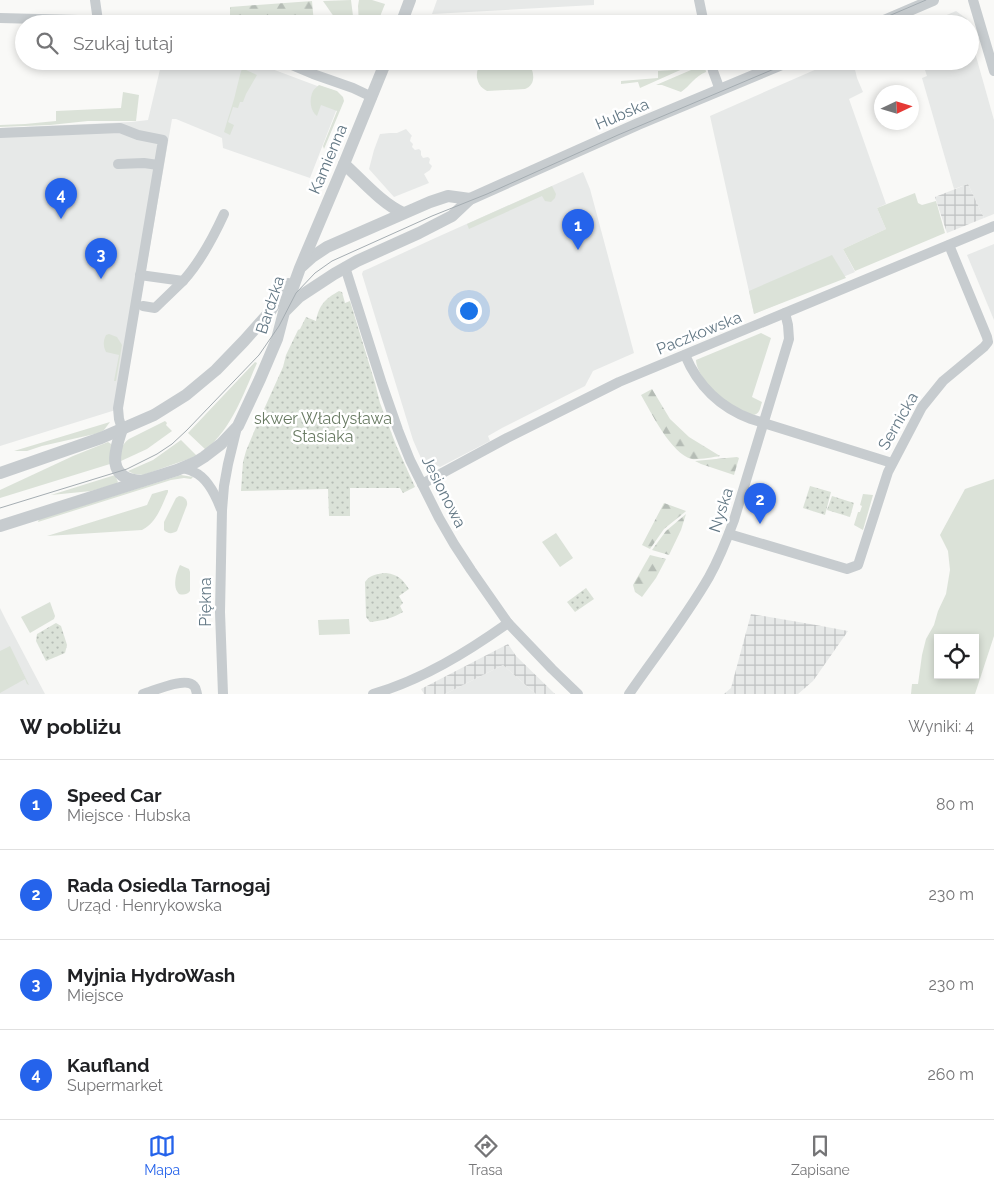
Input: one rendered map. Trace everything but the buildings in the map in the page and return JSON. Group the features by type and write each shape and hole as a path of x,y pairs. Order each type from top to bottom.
{"street":[{"path":"95,0 97,15"},
{"path":"404,15 410,0"},
{"path":"699,0 702,15"},
{"path":"898,15 933,0"},
{"path":"974,0 978,15"},
{"path":"0,18 15,18"},
{"path":"979,18 994,71"},
{"path":"304,70 372,97"},
{"name":"Kamienna","path":"300,268 382,70"},
{"path":"713,70 720,90"},
{"name":"Hubska","path":"284,312 314,287 345,267 452,216 470,199 638,124 768,70"},
{"path":"0,133 120,128 138,135 163,140 118,408 122,429 115,449 116,466 120,473 130,480 143,481"},
{"path":"118,164 144,163 158,166"},
{"path":"344,164 383,201 395,210 403,213"},
{"name":"Hubska","path":"300,268 312,256 327,247 403,213 448,196 470,199"},
{"path":"143,306 156,308 193,270 224,214"},
{"name":"Paczkowska","path":"422,484 507,438 612,386 994,226"},
{"name":"Sernicka","path":"685,354 694,373 706,390 733,412 892,462 922,406 943,381 984,348 988,342 972,298 949,245"},
{"name":"Jesionowa","path":"345,267 398,430 410,460 435,510 454,544 508,623 578,694"},
{"name":"Bardzka","path":"0,526 182,468 204,458 221,444 238,426 260,379 277,339 284,312 300,268"},
{"name":"Bardzka","path":"0,472 101,438 151,417 186,395 216,370 244,342 269,313 300,268"},
{"path":"140,275 183,281"},
{"name":"Nyska","path":"629,694 710,576 729,534 789,339 785,313"},
{"name":"Piękna","path":"223,694 220,612 222,510 227,468 238,426"},
{"path":"729,534 846,569 858,565 892,462"},
{"name":"Piękna","path":"182,468 196,473 204,480 215,494 222,510"},
{"path":"373,694 389,690 435,670 508,623"},
{"path":"143,694 178,683 188,683 195,687 197,694"}],"shaded area":[{"path":"437,0 594,0 594,5 432,14"},
{"path":"956,11 962,15 947,15"},
{"path":"979,67 994,120 994,214 984,218 968,184 954,189 922,78 927,76 925,70 979,70"},
{"path":"160,70 275,70 336,93 341,98 310,178 223,148 222,138 172,119 122,408 0,446 0,128 148,120"},
{"path":"815,70 855,70 863,92 849,99 886,204 877,208 886,229 843,249 855,272 754,314 710,116"},
{"path":"406,129 412,136 410,141 413,144 412,147 415,150 419,149 421,151 423,158 428,157 430,159 429,163 432,166 424,174 429,183 394,197 369,169 380,134 397,133"},
{"path":"583,172 590,189 634,353 593,371 585,386 488,436 490,441 440,467 436,465 427,468 413,440 362,274 363,271"},
{"path":"968,184 984,218 947,233 935,197"},
{"path":"994,244 994,320 967,255"},
{"path":"0,608 7,622 45,694 0,694"},
{"path":"751,614 848,631 813,681 798,694 724,694 731,688"},
{"path":"508,644 516,656 555,694 536,694 503,665 445,694 424,694 421,689"},
{"path":"503,665 536,694 445,694"}],"green space":[{"path":"351,0 353,15 333,15 323,1"},
{"path":"359,0 372,0 385,4 381,15 358,15"},
{"path":"312,1 313,15 230,15 230,7"},
{"path":"242,70 246,70 257,75 243,102 240,102 238,108 233,107 228,122 234,125 230,135 224,132"},
{"path":"478,70 532,70 533,81 525,89 487,91 478,82"},
{"path":"680,70 640,88 638,82 621,84 621,81 658,78 658,71"},
{"path":"691,70 706,70 706,72 681,92 662,85 656,85"},
{"path":"319,85 337,91 344,101 324,149 323,146 337,111 321,105 317,116 315,114 311,105 311,98 313,90"},
{"path":"123,92 139,95 136,121 88,121 0,127 0,125 56,121 56,111 121,108"},
{"path":"552,186 556,194 551,202 545,201 542,196 469,229 467,224"},
{"path":"915,193 918,203 922,205 936,201 945,233 855,271 843,249 886,229 877,208"},
{"path":"832,255 846,278 754,314 749,291"},
{"name":"skwer Władysława Stasiaka","path":"339,291 342,292 345,303 350,301 380,403 415,487 403,493 400,488 350,488 350,516 329,516 328,489 241,491 243,462 246,451 298,330 306,317 316,321 323,303"},
{"path":"761,333 771,338 752,397 762,402 758,412 752,415 719,397 702,376 696,360"},
{"path":"109,334 117,337 122,345 116,381 114,381 119,355 106,352 104,341 106,335"},
{"path":"255,362 257,363 236,410 223,431 206,450 188,433"},
{"path":"652,389 670,419 689,437 720,456 692,459 684,456 662,432 641,395"},
{"path":"165,421 172,431 147,449 121,461 121,451 129,439"},
{"path":"110,422 99,433 27,451 14,451"},
{"path":"181,440 197,456 143,475 128,471 153,460"},
{"path":"108,442 111,444 110,464 0,498 0,490"},
{"path":"739,458 734,475 695,461"},
{"path":"115,475 118,482 116,484 91,491 51,495"},
{"path":"181,475 193,477 191,479 171,480 38,522 39,519"},
{"path":"994,479 994,636 975,694 911,694 912,684 918,684 926,639 934,625 946,594 950,570 948,551 940,535 965,489"},
{"path":"810,486 831,492 825,515 803,508"},
{"path":"166,490 168,492 158,514 142,530 47,536 147,505 152,494"},
{"path":"863,494 873,495 863,530 854,525 862,506 860,505"},
{"path":"179,496 187,501 187,505 177,531 169,533 164,530 164,522 176,498"},
{"path":"832,496 854,503 850,517 827,510"},
{"path":"664,503 686,511 664,529 650,549 642,545"},
{"path":"686,514 681,530 669,555 652,550 666,531"},
{"path":"556,533 573,558 560,567 542,542"},
{"path":"650,555 666,559 656,578 642,597 635,592 633,585"},
{"path":"180,565 189,569 190,572 190,591 185,594 179,594 175,584"},
{"path":"386,573 400,578 409,589 399,596 403,603 400,606 403,612 387,619 370,622 366,617 365,582 372,576"},
{"path":"586,588 594,599 575,612 567,602"},
{"path":"50,602 55,616 54,619 30,633 21,617"},
{"path":"349,619 350,634 319,635 318,620"},
{"path":"56,623 61,626 67,645 65,653 46,661 36,641 37,634"},
{"path":"10,646 29,685 25,679 0,693 0,651"}],"tram line":[{"path":"891,15 926,0"},
{"path":"0,508 127,469 172,444 259,355 279,326 296,293 315,273 332,261 618,135 772,70"}],"place":[{"name":"Kaufland","path":"61,219"},
{"name":"Speed Car","path":"578,250"},
{"name":"Myjnia HydroWash","path":"101,279"},
{"name":"Rada Osiedla Tarnogaj","path":"760,524"}]}
